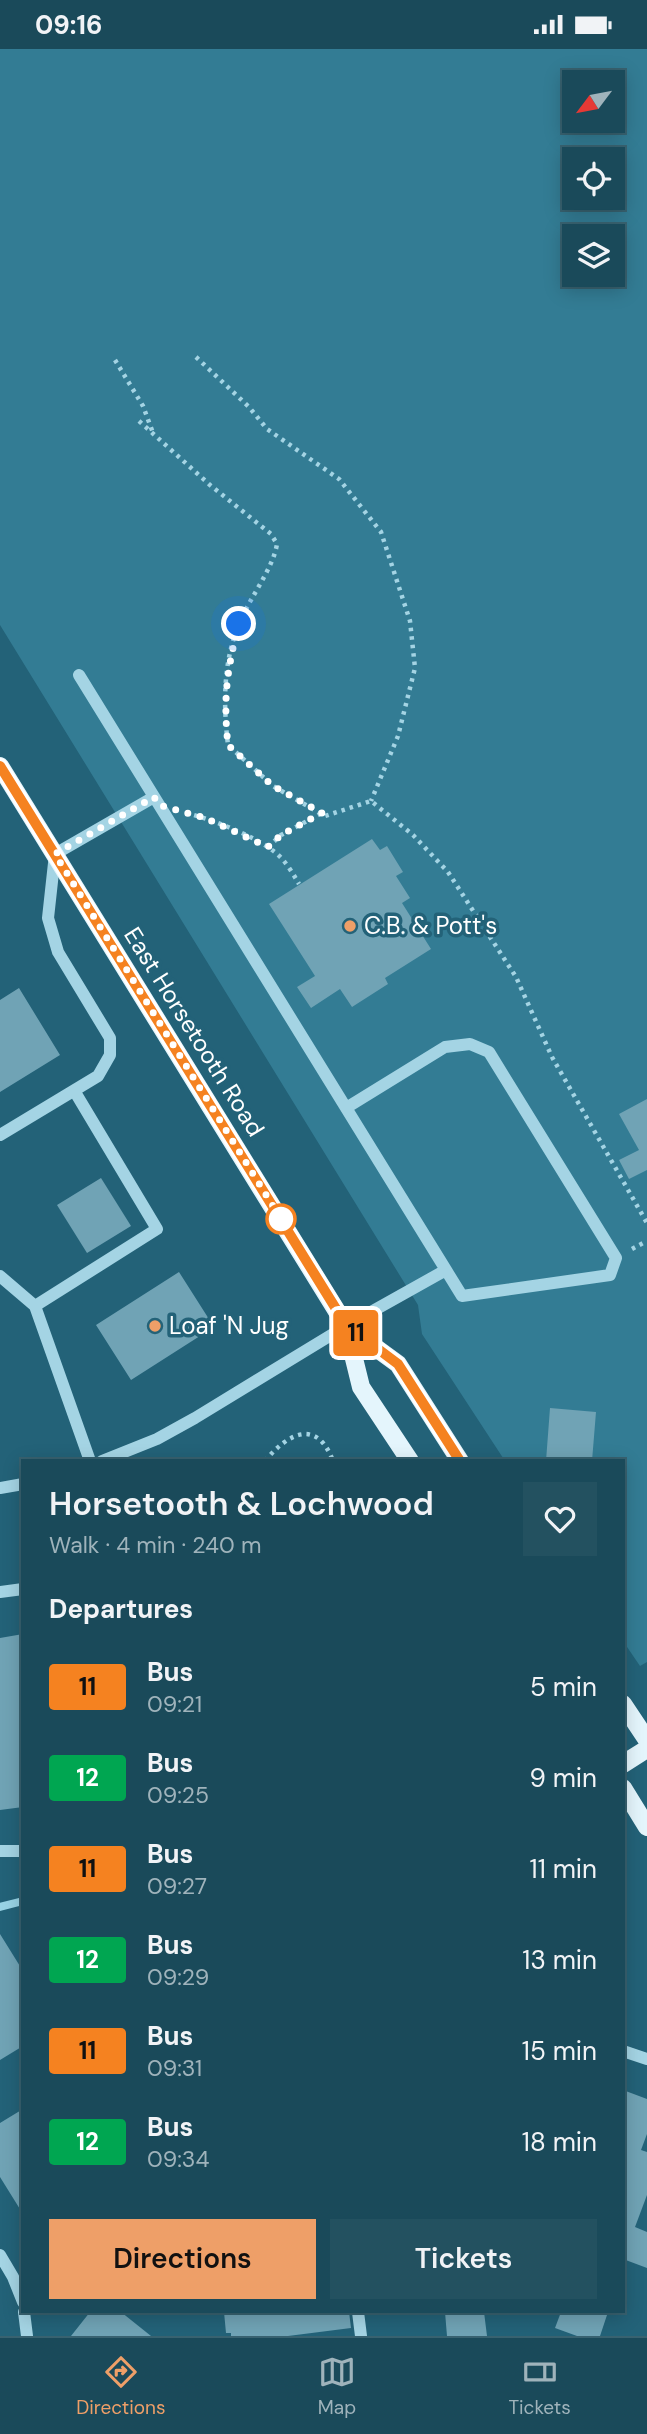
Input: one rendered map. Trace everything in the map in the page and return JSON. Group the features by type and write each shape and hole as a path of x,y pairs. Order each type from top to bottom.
{"main road":[{"name":"East Horsetooth Road","path":"0,766 346,1325 361,1387 409,1459"},
{"name":"East Horsetooth Road","path":"346,1325 398,1364 459,1459"},
{"path":"625,1707 647,1740"},
{"path":"625,1763 647,1749"},
{"path":"625,1790 642,1807 647,1827"}],"street":[{"path":"79,675 156,801 462,1296 610,1275 616,1258 489,1052 470,1044 445,1047 346,1108"},
{"path":"0,1135 98,1076 110,1055 110,1038 58,953 51,930 48,918 55,854 156,801"},
{"path":"35,1306 157,1229 75,1092"},
{"path":"108,1459 157,1439 195,1418 346,1325 446,1270"},
{"path":"0,1276 35,1306 89,1459"},
{"path":"0,1488 21,1484"},
{"path":"0,1592 21,1589"},
{"path":"0,1851 21,1851"},
{"path":"625,2052 647,2059"},
{"path":"0,2255 21,2297"},
{"path":"24,2313 27,2336"},
{"path":"358,2313 361,2336"}],"path":[{"path":"139,421 210,485 271,534 277,544 275,558 258,584 239,624 228,666 224,710 228,745 273,786 325,816 371,801 398,736 415,668 410,621 381,532 338,479 267,429 249,407 196,358"},
{"path":"115,360 143,406 153,434"},
{"path":"156,801 205,818 268,847 290,869 299,884"},
{"path":"371,801 413,835 449,872 516,977 552,1057 647,1223"},
{"path":"268,847 281,835 322,813"},
{"path":"267,1459 293,1436 310,1433 322,1440 332,1459"}],"shaded area":[{"path":"0,49 647,49 647,1662 640,1666 625,1644 625,1459 504,1459 422,1334 418,1305 0,625"}],"building":[{"name":"C.B. & Pott's","path":"372,839 380,850 387,846 403,872 396,876 410,898 402,903 431,949 385,978 388,984 352,1007 340,989 311,1008 297,987 315,976 269,904"},
{"path":"19,988 60,1055 0,1092 0,1000"},
{"path":"647,1099 647,1170 629,1179 619,1160 639,1150 619,1114"},
{"path":"101,1178 131,1226 87,1253 57,1205"},
{"name":"Loaf 'N Jug","path":"179,1272 214,1327 131,1380 96,1325"},
{"path":"550,1408 596,1412 592,1459 546,1459"},
{"path":"21,1634 21,1807 0,1810 0,1638"},
{"path":"0,1934 21,1968 21,2047 0,2060"},
{"path":"625,2091 647,2099 647,2134 641,2150 647,2152 647,2195 635,2227 647,2232 647,2268 625,2260"},
{"path":"21,2110 21,2211 0,2177 0,2123"},
{"path":"89,2313 122,2313 151,2336 71,2336"},
{"path":"224,2313 349,2313 351,2328 288,2336 231,2336 231,2333 226,2333"},
{"path":"445,2313 484,2313 487,2336 447,2336"},
{"path":"561,2313 608,2313 600,2336 577,2336 555,2328"}],"waterway":[{"path":"0,1907 21,1902"}],"bus line":[{"name":"11","path":"0,766 346,1325 398,1364 459,1459"}],"place":[{"name":"C.B. & Pott's","path":"350,926"},
{"name":"Loaf 'N Jug","path":"155,1326"}],"route":[{"path":"239,624 228,666 224,710 228,745 273,786 322,813 281,835 268,847 205,818 159,805 154,797 55,854 281,1219"}]}
